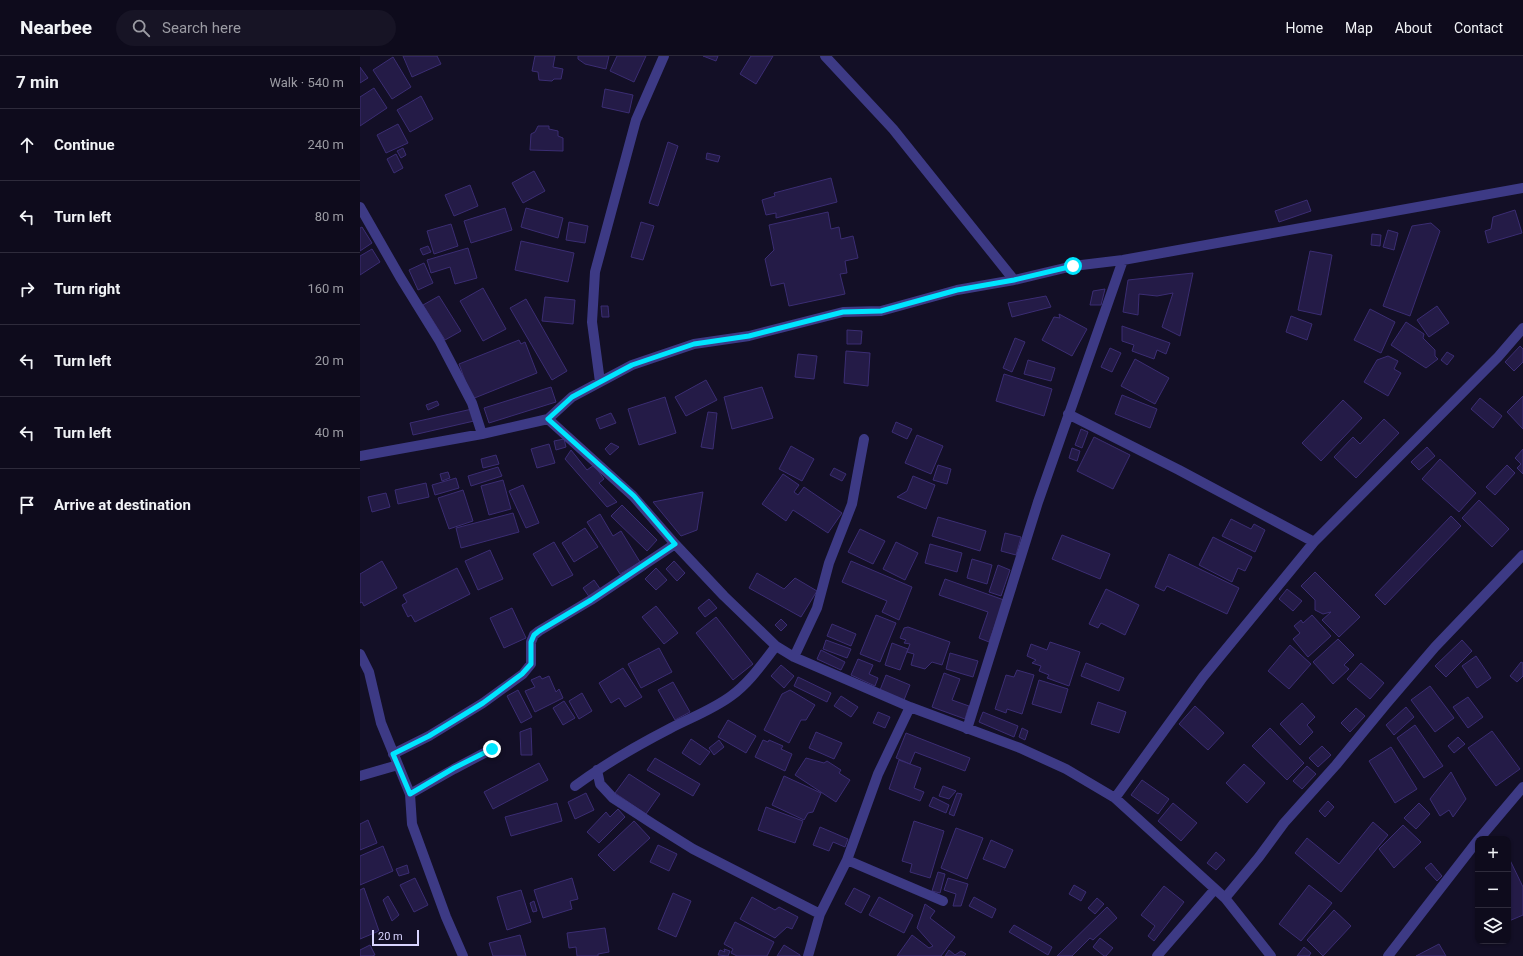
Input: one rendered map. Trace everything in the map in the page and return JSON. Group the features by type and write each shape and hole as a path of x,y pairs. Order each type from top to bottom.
{"street":[{"path":"600,382 592,322 595,272 636,120 664,56"},
{"path":"825,56 892,129 1014,280"},
{"path":"360,456 482,434 548,419 572,397 632,365 694,344 749,336 843,312 881,311 957,290 1014,280 1073,266 1123,260 1523,188"},
{"path":"360,207 400,277 439,340 472,403 482,434"},
{"path":"967,729 1038,502 1123,260"},
{"path":"1115,798 1202,677 1314,542 1498,357 1523,328"},
{"path":"1068,414 1179,470 1314,542"},
{"path":"548,419 634,496 675,544 724,596 776,646 794,656 910,707 1020,748 1066,769 1115,798 1225,898 1272,956"},
{"path":"794,656 817,608 829,563 852,504 864,439"},
{"path":"393,754 429,736 483,703 522,674 531,664 531,642 534,635 591,600 675,544"},
{"path":"1225,898 1259,857 1284,823 1336,765 1392,697 1445,636 1523,555"},
{"path":"575,786 630,749 707,711 731,696 751,678 776,646"},
{"path":"360,654 369,672 381,723 410,794 412,824 446,917 463,956"},
{"path":"808,956 820,914 847,860 878,774 910,707"},
{"path":"410,794 454,768 492,749"},
{"path":"360,776 398,766"},
{"path":"597,770 600,784 613,798 653,824 693,849 820,914"},
{"path":"1481,836 1523,787"},
{"path":"1388,956 1475,843"},
{"path":"847,860 943,901"},
{"path":"1157,956 1215,889"}],"building":[{"path":"403,56 437,56 441,64 412,77"},
{"path":"535,56 555,56 553,67 563,69 561,79 554,79 552,81 539,80 538,72 532,71"},
{"path":"578,56 609,56 606,69 585,64 578,59"},
{"path":"617,56 646,56 634,82 610,71"},
{"path":"703,56 718,56 716,61"},
{"path":"751,56 773,56 756,84 740,74"},
{"path":"393,57 411,87 392,99 373,70"},
{"path":"360,67 368,78 360,83"},
{"path":"374,88 387,108 360,126 360,97"},
{"path":"605,89 633,95 629,113 602,107"},
{"path":"421,96 433,119 410,132 397,110"},
{"path":"398,124 408,143 386,153 377,135"},
{"path":"538,126 549,126 549,129 558,131 558,136 563,138 563,151 530,150 531,134 535,132"},
{"path":"668,142 678,146 658,206 649,203"},
{"path":"403,148 406,155 401,158 397,151"},
{"path":"707,153 720,156 718,162 706,159"},
{"path":"396,154 403,168 394,173 387,159"},
{"path":"534,171 545,191 523,203 512,183"},
{"path":"831,178 837,202 776,218 776,213 766,215 762,200 775,196 774,193"},
{"path":"470,185 478,206 454,216 445,195"},
{"path":"1307,200 1311,211 1279,222 1275,211"},
{"path":"505,208 512,230 471,243 464,221"},
{"path":"526,208 563,218 558,238 521,227"},
{"path":"1515,210 1522,233 1488,243 1485,231 1491,229 1493,217"},
{"path":"828,212 831,229 839,227 841,239 853,236 858,258 845,261 847,273 840,274 845,294 789,306 784,283 771,286 765,259 774,250 769,225"},
{"path":"569,222 588,226 585,243 566,240"},
{"path":"641,222 654,226 643,260 631,257"},
{"path":"1431,223 1440,231 1410,316 1383,306 1412,226"},
{"path":"451,224 458,246 434,254 427,231"},
{"path":"362,227 372,243 360,251 360,228"},
{"path":"1388,230 1398,233 1394,250 1383,247"},
{"path":"1372,234 1381,235 1380,246 1371,245"},
{"path":"521,241 574,253 568,282 515,270"},
{"path":"428,246 431,252 423,255 420,249"},
{"path":"468,248 477,278 455,284 450,267 431,273 427,260"},
{"path":"372,249 380,262 360,275 360,256"},
{"path":"1310,251 1332,255 1321,315 1298,310"},
{"path":"424,263 433,283 418,290 409,270"},
{"path":"1193,273 1180,336 1162,327 1173,293 1157,296 1139,294 1138,315 1123,312 1128,280"},
{"path":"483,288 506,329 483,341 460,301"},
{"path":"1105,289 1101,305 1090,305 1093,291"},
{"path":"439,296 461,331 445,340 423,305"},
{"path":"1046,296 1051,307 1012,317 1008,303"},
{"path":"545,297 575,300 573,324 542,321"},
{"path":"526,299 567,371 552,380 510,308"},
{"path":"601,306 608,306 609,317 602,317"},
{"path":"1437,306 1449,323 1429,337 1417,320"},
{"path":"1370,309 1395,322 1381,353 1354,340"},
{"path":"1059,314 1087,329 1072,356 1042,340 1054,317 1060,318"},
{"path":"1291,316 1312,324 1307,340 1286,332"},
{"path":"1406,322 1424,334 1423,338 1435,350 1435,356 1438,359 1426,368 1391,345"},
{"path":"1122,326 1170,343 1166,354 1157,350 1154,359 1132,351 1134,345 1122,341"},
{"path":"847,330 862,331 861,344 847,344"},
{"path":"1015,338 1025,342 1012,372 1003,368"},
{"path":"519,340 521,344 525,342 537,373 472,399 459,364"},
{"path":"1520,346 1523,349 1523,362 1514,371 1505,362"},
{"path":"1110,348 1121,353 1112,372 1101,367"},
{"path":"846,351 870,353 868,386 844,383"},
{"path":"1447,352 1454,356 1447,365 1441,360"},
{"path":"798,354 817,356 814,379 795,377"},
{"path":"1388,356 1398,361 1394,369 1401,373 1388,396 1364,382 1377,360"},
{"path":"1135,359 1169,378 1155,404 1121,386"},
{"path":"1028,360 1055,368 1051,381 1024,374"},
{"path":"1004,374 1052,389 1044,416 996,401"},
{"path":"706,380 717,400 686,416 675,397"},
{"path":"551,387 556,402 489,423 484,408"},
{"path":"762,387 773,418 732,429 724,397"},
{"path":"1122,395 1157,409 1150,428 1115,414"},
{"path":"1523,396 1523,429 1507,412"},
{"path":"665,397 676,433 639,445 628,409"},
{"path":"1480,398 1502,416 1493,428 1471,409"},
{"path":"1343,400 1362,418 1321,461 1302,443"},
{"path":"437,401 439,405 428,410 426,405"},
{"path":"472,409 474,421 413,435 410,423"},
{"path":"708,412 717,413 713,449 701,447"},
{"path":"611,413 616,423 600,429 596,419"},
{"path":"1384,419 1399,433 1356,478 1334,457 1353,437 1360,444"},
{"path":"896,422 912,429 907,439 892,432"},
{"path":"1081,429 1088,432 1082,448 1075,445"},
{"path":"917,435 943,446 931,474 905,463"},
{"path":"1094,437 1130,455 1113,489 1077,471"},
{"path":"564,439 566,447 556,450 554,441"},
{"path":"611,443 619,447 610,455 605,449"},
{"path":"549,444 555,463 537,468 531,449"},
{"path":"791,446 814,459 802,481 779,469"},
{"path":"1427,447 1435,456 1419,470 1411,462"},
{"path":"1072,448 1080,451 1077,461 1069,458"},
{"path":"1523,449 1523,474 1517,468 1521,464 1515,458"},
{"path":"571,450 587,470 594,465 604,479 599,483 617,502 607,507 565,459"},
{"path":"496,455 499,464 483,468 481,459"},
{"path":"1440,459 1476,493 1459,512 1422,479"},
{"path":"938,465 951,469 947,484 933,480"},
{"path":"1507,465 1515,473 1495,495 1486,487"},
{"path":"498,467 502,476 471,486 468,476"},
{"path":"834,468 846,474 842,481 830,475"},
{"path":"448,472 450,478 442,481 440,474"},
{"path":"783,474 799,485 794,492 798,495 804,487 842,513 828,533 793,510 786,521 762,504"},
{"path":"913,476 935,485 926,509 897,497 907,491"},
{"path":"456,478 459,488 435,495 432,485"},
{"path":"503,480 511,509 489,515 481,486"},
{"path":"426,483 429,497 398,504 395,490"},
{"path":"523,485 539,523 526,528 509,491"},
{"path":"463,490 473,521 449,529 438,498"},
{"path":"703,492 697,530 681,536 653,502"},
{"path":"386,493 390,507 372,512 368,497"},
{"path":"1479,500 1509,529 1492,547 1462,518"},
{"path":"622,505 657,540 647,551 611,516"},
{"path":"513,513 519,532 461,548 456,528"},
{"path":"600,514 613,536 621,531 640,562 620,574 587,522"},
{"path":"1451,516 1461,526 1385,605 1375,595"},
{"path":"938,517 986,531 980,551 932,536"},
{"path":"1231,519 1251,529 1254,524 1265,530 1255,552 1222,536"},
{"path":"585,528 598,547 574,562 562,543"},
{"path":"860,529 885,541 873,564 848,552"},
{"path":"1005,533 1021,537 1016,555 1001,551"},
{"path":"1062,535 1110,554 1100,579 1052,559"},
{"path":"1213,537 1252,557 1245,571 1238,568 1232,582 1199,565"},
{"path":"554,542 573,575 552,586 533,554"},
{"path":"896,542 918,553 905,580 883,569"},
{"path":"930,544 962,553 957,572 925,563"},
{"path":"490,550 503,579 478,590 465,561"},
{"path":"1169,554 1239,588 1227,614 1167,586 1164,591 1155,587"},
{"path":"972,559 992,565 987,584 967,578"},
{"path":"382,561 397,588 364,606 362,602 360,603 360,574"},
{"path":"674,561 685,573 677,581 666,569"},
{"path":"851,561 912,587 899,620 882,612 887,601 842,582"},
{"path":"998,565 1010,570 1001,596 989,592"},
{"path":"457,568 470,594 415,622 411,615 408,617 402,605 407,602 403,595"},
{"path":"656,568 667,580 656,590 645,579"},
{"path":"1315,572 1360,617 1339,637 1322,620 1331,612 1323,614 1315,610 1315,600 1301,586"},
{"path":"757,573 784,589 795,578 817,591 801,617 749,588"},
{"path":"945,579 1004,600 989,642 979,638 988,612 939,595"},
{"path":"594,580 601,590 590,598 583,588"},
{"path":"1106,589 1139,605 1125,635 1101,623 1098,628 1089,624"},
{"path":"1287,589 1302,601 1293,611 1279,599"},
{"path":"709,599 717,608 705,617 698,608"},
{"path":"656,606 678,633 664,644 642,617"},
{"path":"512,608 526,638 504,648 490,618"},
{"path":"876,615 896,623 880,662 860,654"},
{"path":"1312,615 1331,636 1308,657 1293,639 1300,633 1294,626 1301,620 1303,623"},
{"path":"716,617 753,664 733,680 696,633"},
{"path":"781,619 787,625 781,631 775,625"},
{"path":"832,624 856,634 851,646 827,636"},
{"path":"908,627 950,642 942,665 932,662 925,669 911,665 914,654 907,652 910,644 904,643 906,640 900,638 904,628"},
{"path":"1338,639 1354,655 1344,665 1349,669 1333,684 1313,662"},
{"path":"826,640 851,649 847,658 823,649"},
{"path":"1462,640 1472,651 1446,677 1435,666"},
{"path":"1050,642 1080,652 1069,686 1047,678 1049,675 1039,671 1041,666 1032,663 1036,660 1027,656 1031,644 1047,650"},
{"path":"892,643 908,649 900,670 885,665"},
{"path":"1290,645 1311,664 1289,689 1268,671"},
{"path":"659,648 672,672 641,688 628,664"},
{"path":"821,650 845,662 841,670 817,659"},
{"path":"950,653 978,661 973,677 946,669"},
{"path":"1476,656 1491,678 1477,688 1462,666"},
{"path":"858,659 873,665 869,674 878,678 875,686 851,675"},
{"path":"1521,662 1523,663 1523,676 1517,682 1510,676"},
{"path":"1086,663 1124,678 1119,691 1081,676"},
{"path":"1361,663 1384,683 1370,699 1347,679"},
{"path":"781,665 794,676 784,688 771,676"},
{"path":"623,668 642,697 625,707 619,698 611,703 599,683"},
{"path":"1017,670 1034,675 1022,714 1007,709 1006,713 995,709 1006,675 1014,677"},
{"path":"944,673 960,679 952,700 969,706 965,719 932,707"},
{"path":"886,675 910,685 904,700 880,690"},
{"path":"540,676 542,679 549,676 556,692 559,689 563,698 535,712 525,691 535,687 531,680"},
{"path":"798,677 831,693 827,702 794,686"},
{"path":"1039,680 1068,689 1061,713 1032,704"},
{"path":"673,682 690,712 675,720 658,690"},
{"path":"1430,686 1454,718 1435,732 1411,700"},
{"path":"518,690 532,717 521,723 507,696"},
{"path":"790,690 815,705 806,720 801,720 789,743 764,730 782,694"},
{"path":"582,693 592,711 579,719 569,701"},
{"path":"841,696 858,707 851,717 834,706"},
{"path":"1468,697 1483,717 1468,728 1453,707"},
{"path":"564,701 575,718 563,725 553,708"},
{"path":"1098,702 1126,712 1119,733 1091,724"},
{"path":"1302,703 1315,717 1307,725 1313,732 1300,745 1280,724"},
{"path":"1195,706 1224,733 1208,750 1179,724"},
{"path":"1406,707 1414,717 1394,735 1386,725"},
{"path":"1356,708 1365,716 1350,732 1341,723"},
{"path":"878,712 890,717 885,728 873,723"},
{"path":"983,712 1018,726 1014,737 979,722"},
{"path":"728,720 756,736 746,753 718,737"},
{"path":"1415,725 1443,766 1424,778 1397,738"},
{"path":"531,728 532,755 521,755 520,732"},
{"path":"1022,728 1028,731 1025,740 1019,737"},
{"path":"1270,728 1304,763 1287,780 1252,746"},
{"path":"1492,731 1520,769 1496,786 1468,748"},
{"path":"816,732 842,743 834,759 809,748"},
{"path":"906,733 970,758 965,771 915,752 910,764 896,758"},
{"path":"1458,737 1465,744 1454,753 1448,746"},
{"path":"691,739 710,752 700,765 682,753"},
{"path":"719,740 724,747 714,755 709,748"},
{"path":"763,740 768,742 769,740 783,746 781,749 792,754 785,771 755,757"},
{"path":"1322,746 1331,755 1318,767 1309,758"},
{"path":"1391,747 1417,789 1395,803 1369,761"},
{"path":"655,758 700,784 693,796 647,770"},
{"path":"806,758 824,763 827,761 841,770 839,773 850,780 836,802 795,775"},
{"path":"899,760 921,768 914,788 924,792 920,801 889,789"},
{"path":"539,763 548,780 493,809 484,792"},
{"path":"1244,764 1265,783 1247,803 1226,783"},
{"path":"1307,766 1316,774 1302,789 1293,781"},
{"path":"1451,772 1466,799 1453,817 1449,810 1440,816 1430,799"},
{"path":"629,774 660,794 646,814 615,793"},
{"path":"784,776 821,793 813,812 808,813 804,820 772,805"},
{"path":"1142,780 1169,799 1158,814 1131,795"},
{"path":"943,786 956,791 949,799 939,796"},
{"path":"586,793 594,810 575,819 568,802"},
{"path":"957,793 962,794 954,816 949,814"},
{"path":"933,797 949,805 946,813 929,806"},
{"path":"1328,801 1334,807 1325,817 1319,811"},
{"path":"557,803 562,821 511,836 505,817"},
{"path":"1173,803 1197,823 1181,841 1158,821"},
{"path":"1419,803 1430,814 1416,829 1404,818"},
{"path":"766,807 803,821 795,843 758,830"},
{"path":"618,809 625,817 599,843 587,832 606,812 610,817"},
{"path":"368,820 377,843 360,850 360,824"},
{"path":"634,821 650,838 614,871 598,855"},
{"path":"914,821 944,831 930,878 910,872 912,864 902,861"},
{"path":"1373,822 1388,835 1341,892 1295,853 1307,838 1339,864"},
{"path":"1403,825 1421,842 1394,868 1379,849"},
{"path":"820,827 848,839 845,847 833,842 829,851 813,845"},
{"path":"956,828 983,838 967,879 941,868"},
{"path":"991,840 1013,850 1005,868 983,859"},
{"path":"658,845 677,854 669,871 650,862"},
{"path":"383,846 393,871 360,885 360,856"},
{"path":"1216,852 1225,860 1216,870 1207,863"},
{"path":"1511,862 1523,887 1523,915 1511,920"},
{"path":"1431,863 1442,876 1437,881 1425,868"},
{"path":"407,865 409,873 399,876 396,869"},
{"path":"938,872 945,874 940,893 932,891"},
{"path":"415,878 428,905 414,912 400,885"},
{"path":"572,878 578,899 570,901 572,909 543,918 534,890"},
{"path":"948,878 968,884 961,906 953,906 956,894 944,890"},
{"path":"1074,885 1086,892 1081,901 1069,894"},
{"path":"1309,885 1332,903 1301,941 1279,924"},
{"path":"1164,886 1184,902 1154,941 1148,936 1155,926 1141,915"},
{"path":"364,888 379,931 360,939 360,890"},
{"path":"854,888 870,896 861,913 845,904"},
{"path":"521,890 531,922 507,930 497,897"},
{"path":"673,893 691,901 676,937 658,929"},
{"path":"388,896 399,915 392,921 383,900"},
{"path":"752,897 775,910 779,907 798,917 792,929 787,927 775,938 740,919"},
{"path":"879,897 913,915 904,933 869,915"},
{"path":"974,897 996,909 992,918 969,906"},
{"path":"1097,898 1104,904 1095,914 1088,908"},
{"path":"534,901 537,911 533,912 530,903"},
{"path":"925,904 935,911 930,918 955,937 941,956 897,956 912,935 929,948 933,946 917,928"},
{"path":"1107,907 1117,918 1093,940 1090,938 1072,956 1057,956"},
{"path":"1334,910 1351,926 1323,956 1307,940"},
{"path":"735,922 774,942 767,956 737,956 731,953 733,949 724,944"},
{"path":"1014,925 1052,947 1048,955 1009,932"},
{"path":"605,928 609,952 598,954 598,956 577,956 576,947 569,948 567,933"},
{"path":"520,935 526,956 493,956 489,943"},
{"path":"1100,938 1113,948 1106,956 1093,947"},
{"path":"1439,944 1446,956 1416,956"},
{"path":"370,945 375,955 360,956 360,950"},
{"path":"784,945 800,955 800,956 777,956"},
{"path":"1304,947 1311,953 1309,956 1297,956"},
{"path":"724,949 730,951 728,956 718,955 720,950 725,952"},
{"path":"949,950 955,955 961,951 966,954 964,956 945,956"}],"route":[{"path":"492,749 454,768 410,794 393,754 429,736 483,703 522,674 531,664 531,642 534,635 633,573 675,544 634,496 548,419 572,397 632,365 694,344 749,336 843,312 881,311 957,290 1014,280 1073,266"}]}
